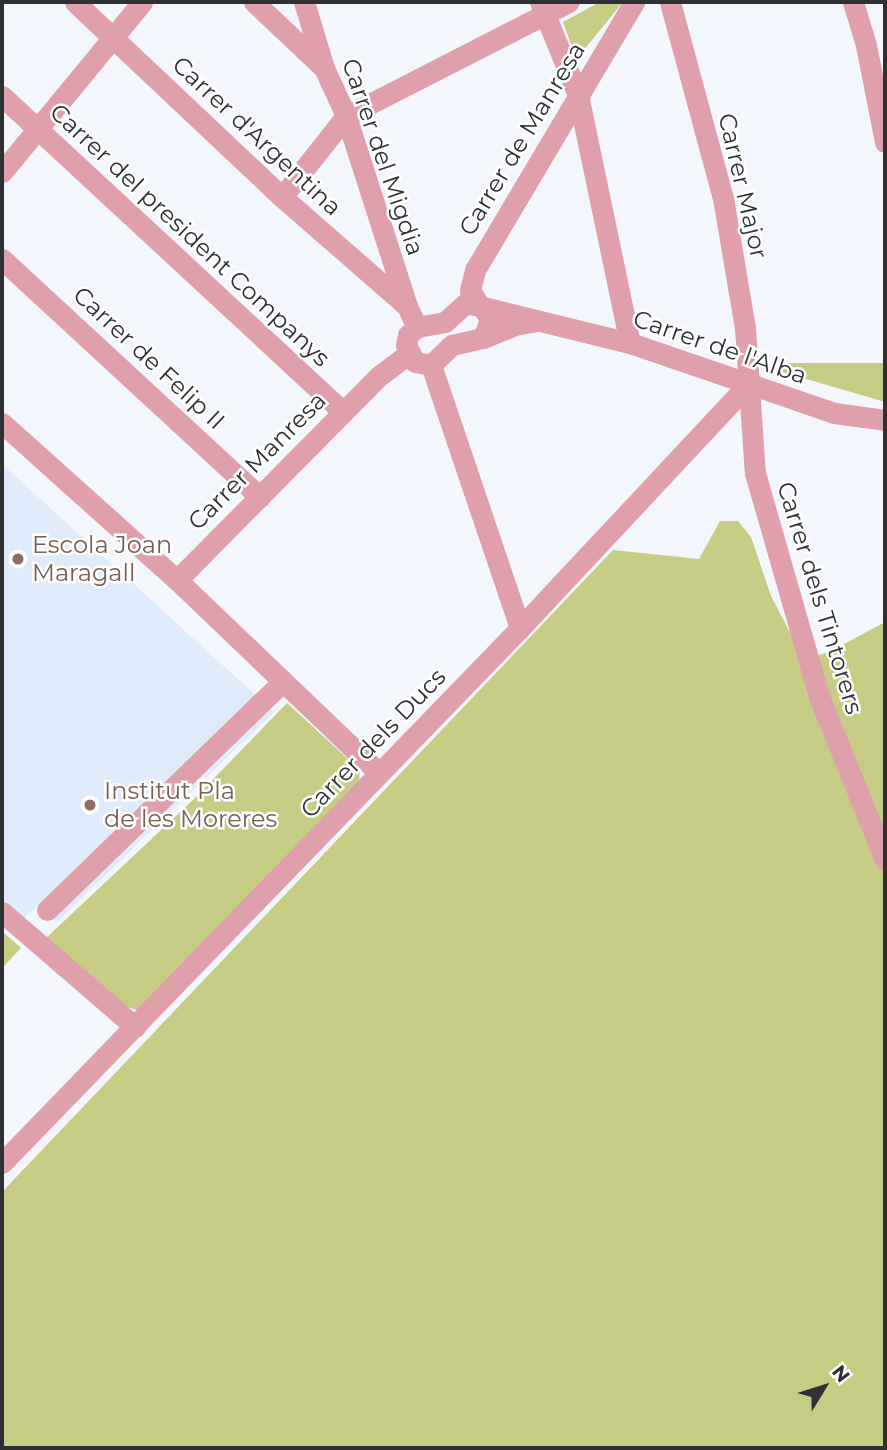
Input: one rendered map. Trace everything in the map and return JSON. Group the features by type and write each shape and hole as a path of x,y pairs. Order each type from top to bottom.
{"street":[{"name":"Carrer d'Argentina","path":"75,2 282,197 407,306"},
{"path":"2,172 142,2"},
{"path":"254,2 324,68"},
{"name":"Carrer del Migdia","path":"304,2 324,68 346,116 407,306 417,327"},
{"path":"282,197 346,116 543,8 569,2"},
{"name":"Carrer de Manresa","path":"483,338 490,320 470,290 475,270 634,2"},
{"name":"Carrer Major","path":"670,2 723,198 746,328 747,384"},
{"path":"853,2 876,45 885,142"},
{"path":"543,8 578,95 631,343"},
{"name":"Carrer del president Companys","path":"2,96 344,412"},
{"name":"Carrer de Felip II","path":"2,258 260,497"},
{"path":"481,306 466,303 445,322 417,327 408,335 408,354 415,362 431,365 520,628"},
{"name":"Carrer de l'Alba","path":"481,306 631,343 834,414 885,420"},
{"name":"Carrer de l'Alba","path":"431,365 452,345 483,338 502,329 538,322"},
{"name":"Carrer Manresa","path":"177,580 379,376 408,354"},
{"name":"Carrer dels Ducs","path":"2,1163 520,628 747,384"},
{"name":"Carrer dels Tintorers","path":"747,384 755,473 820,699 885,860"},
{"path":"2,423 177,580 379,773"},
{"path":"47,910 282,682"},
{"path":"2,912 135,1027"}],"shaded area":[{"name":"Institut Pla de les Moreres","path":"2,464 274,712 57,922 38,905 23,919 2,899"}],"green space":[{"path":"600,2 623,2 583,51 574,53 563,22"},
{"path":"774,363 885,363 885,402 779,371"},
{"path":"720,521 738,521 751,537 771,596 804,659 829,652 885,622 885,1448 2,1448 2,1192 613,550 699,559"},
{"path":"287,703 360,770 359,783 139,1011 122,1005 45,939 194,799"},
{"path":"2,931 21,948 2,968"}],"place":[{"name":"Escola Joan Maragall","path":"18,559"},
{"name":"Institut Pla de les Moreres","path":"90,805"}]}
